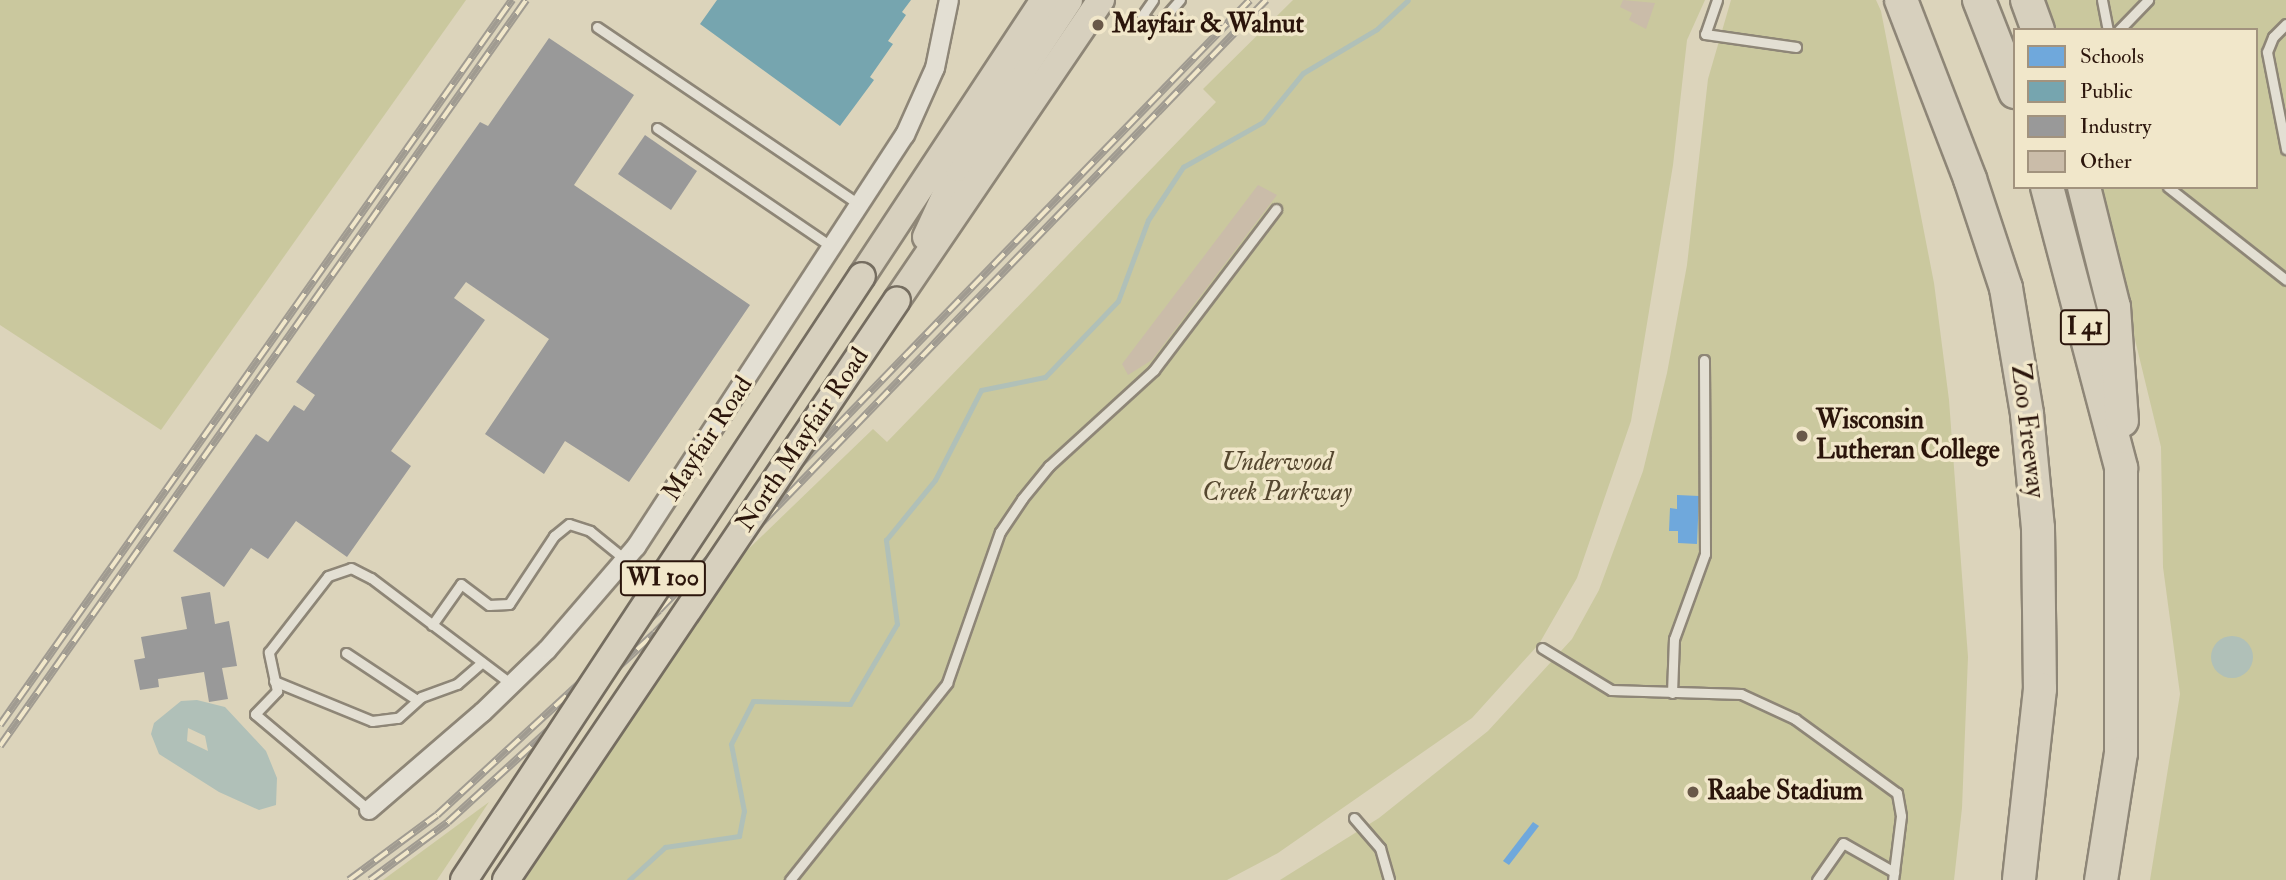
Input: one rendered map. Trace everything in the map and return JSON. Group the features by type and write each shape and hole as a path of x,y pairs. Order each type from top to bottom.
{"highway":[{"name":"Zoo Freeway","path":"1901,0 1970,179 2006,288 2027,414 2038,528 2040,688 2019,880"},
{"path":"1979,0 2013,87"},
{"path":"2027,0 2037,28"},
{"name":"I 41","path":"2048,189 2121,468 2121,753 2101,880"},
{"path":"2084,189 2114,307 2122,378 2121,468"}],"main road":[{"name":"North Mayfair Road","path":"464,880 1044,0"},
{"path":"900,295 958,168 1069,0"},
{"name":"North Mayfair Road","path":"506,880 1101,0"}],"street":[{"name":"Mayfair Road","path":"369,810 511,684 626,560 862,206 923,102 939,56 949,0"}],"lane":[{"path":"1153,0 1142,16 1157,26 1180,0"},
{"path":"1704,0 1716,4 1705,34 1796,47"},
{"path":"2102,0 2108,28"},
{"path":"2121,28 2148,0"},
{"path":"2286,24 2273,37 2267,52 2286,149"},
{"path":"597,27 862,206"},
{"path":"2258,54 2267,52"},
{"path":"657,128 834,248"},
{"path":"2171,189 2286,280"},
{"path":"790,880 947,683 1000,532 1023,499 1049,467 1154,370 1276,209"},
{"path":"1672,693 1674,639 1705,554 1704,360"},
{"path":"432,625 461,584 489,605 509,604 554,536 569,524 590,531 626,560"},
{"path":"369,810 255,714 276,691 269,652 328,576 351,568 511,684"},
{"path":"1542,648 1611,690 1741,694 1768,704 1897,793 1901,816 1894,876 1843,843 1817,880"},
{"path":"346,653 417,700"},
{"path":"274,681 372,721 398,718 417,700 457,684 482,662"},
{"path":"1353,818 1380,848 1389,880"}],"green space":[{"path":"0,0 466,0 161,430 0,325"},
{"name":"Underwood Creek Parkway","path":"1293,0 1705,0 1687,40 1673,165 1631,421 1577,578 1539,644 1472,718 1278,853 1227,880 525,880 738,559 873,429 887,442 1216,102 1203,89"},
{"name":"Wisconsin Lutheran College","path":"1731,0 1876,0 1881,11 1934,283 1949,400 1968,657 1962,808 1954,880 1280,880 1379,818 1488,731 1572,639 1599,590 1643,471 1667,373 1687,265 1708,79"},
{"path":"2017,0 2286,0 2286,880 2150,880 2180,694 2163,567 2161,447 2098,189 2258,189 2258,28 2029,28"},
{"path":"489,802 437,880 383,880"}],"shaded area":[{"path":"2232,636 2247,642 2253,657 2247,672 2232,678 2217,672 2211,657 2217,642"},
{"path":"197,700 225,707 266,751 277,778 276,805 259,810 219,792 159,754 151,734 154,723 181,701","holes":["188,728 205,736 208,751 187,741"]}],"building: Schools":[{"path":"1677,495 1699,496 1697,544 1678,543 1678,531 1669,531 1670,508 1677,509"},
{"path":"1533,822 1539,826 1509,865 1503,861"}],"building: Public":[{"path":"717,0 911,0 902,12 906,15 888,41 893,44 870,77 874,80 840,126 700,24"}],"building: Industry":[{"path":"549,38 634,95 574,185 750,305 629,482 565,441 544,474 485,434 549,339 466,282 454,298 485,320 391,451 411,466 347,557 296,521 268,559 251,548 224,587 173,551 256,434 268,442 294,405 304,411 315,395 296,382 480,122 488,126"},
{"path":"645,135 697,171 671,210 618,174"},
{"path":"210,592 215,624 229,621 237,666 222,668 228,699 209,702 204,672 158,679 159,687 140,690 134,660 145,658 141,637 187,629 181,597"}],"building: Other":[{"path":"1623,0 1655,3 1646,29 1629,20 1632,13 1620,7"},
{"path":"1258,185 1277,195 1152,360 1128,375 1122,364"}],"waterway":[{"path":"629,880 665,847 739,836 744,811 731,744 753,701 850,704 897,624 886,540 935,480 981,390 1045,377 1118,301 1148,220 1183,167 1263,122 1303,73 1377,29 1408,0"}],"railway":[{"path":"0,725 512,0"},
{"path":"0,746 526,0"},
{"path":"349,880 437,815 659,610 1250,0"},
{"path":"370,880 448,822 655,633 1266,0"}],"place":[{"name":"Mayfair & Walnut","path":"1098,25"},
{"name":"Wisconsin Lutheran College","path":"1802,436"},
{"name":"Raabe Stadium","path":"1693,792"}]}
